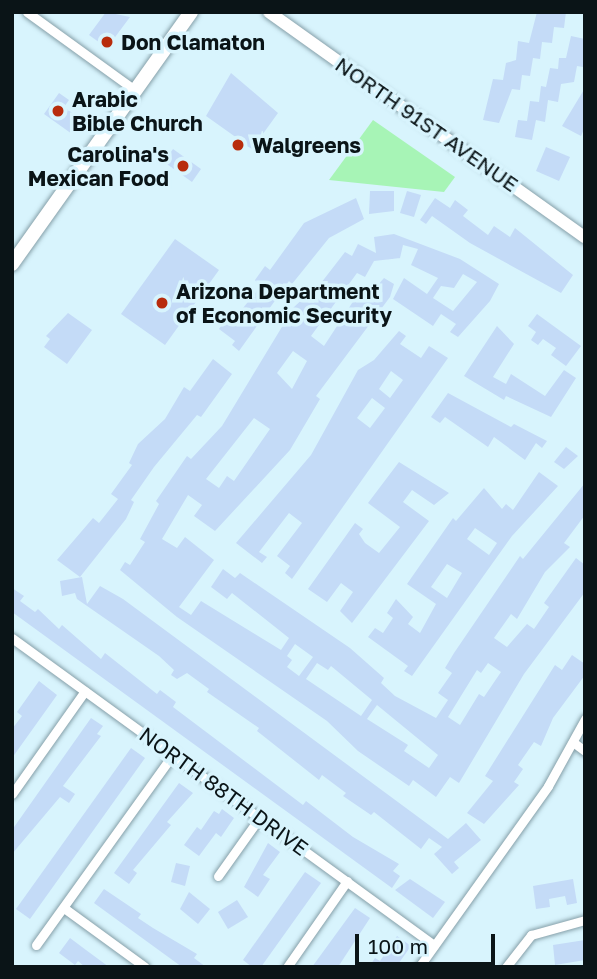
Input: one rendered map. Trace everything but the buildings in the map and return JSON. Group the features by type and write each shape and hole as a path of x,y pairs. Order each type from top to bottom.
{"main road":[{"path":"12,264 191,12"},
{"name":"NORTH 91ST AVENUE","path":"269,12 585,237"}],"street":[{"path":"27,12 136,91"},
{"name":"NORTH 88TH DRIVE","path":"12,638 435,945"},
{"path":"12,794 85,691"},
{"path":"419,967 548,786 585,719"},
{"path":"573,742 585,751"},
{"path":"36,946 173,754"},
{"path":"218,876 260,817"},
{"path":"287,967 347,881"},
{"path":"64,908 145,967"},
{"path":"506,967 531,935 585,920"}],"green space":[{"path":"373,120 455,177 444,192 329,180"}],"place":[{"name":"Don Clamaton","path":"107,42"},
{"name":"Arabic Bible Church","path":"58,111"},
{"name":"Walgreens","path":"238,145"},
{"name":"Carolina's Mexican Food","path":"183,166"},
{"name":"Arizona Department of Economic Security","path":"162,303"}]}
